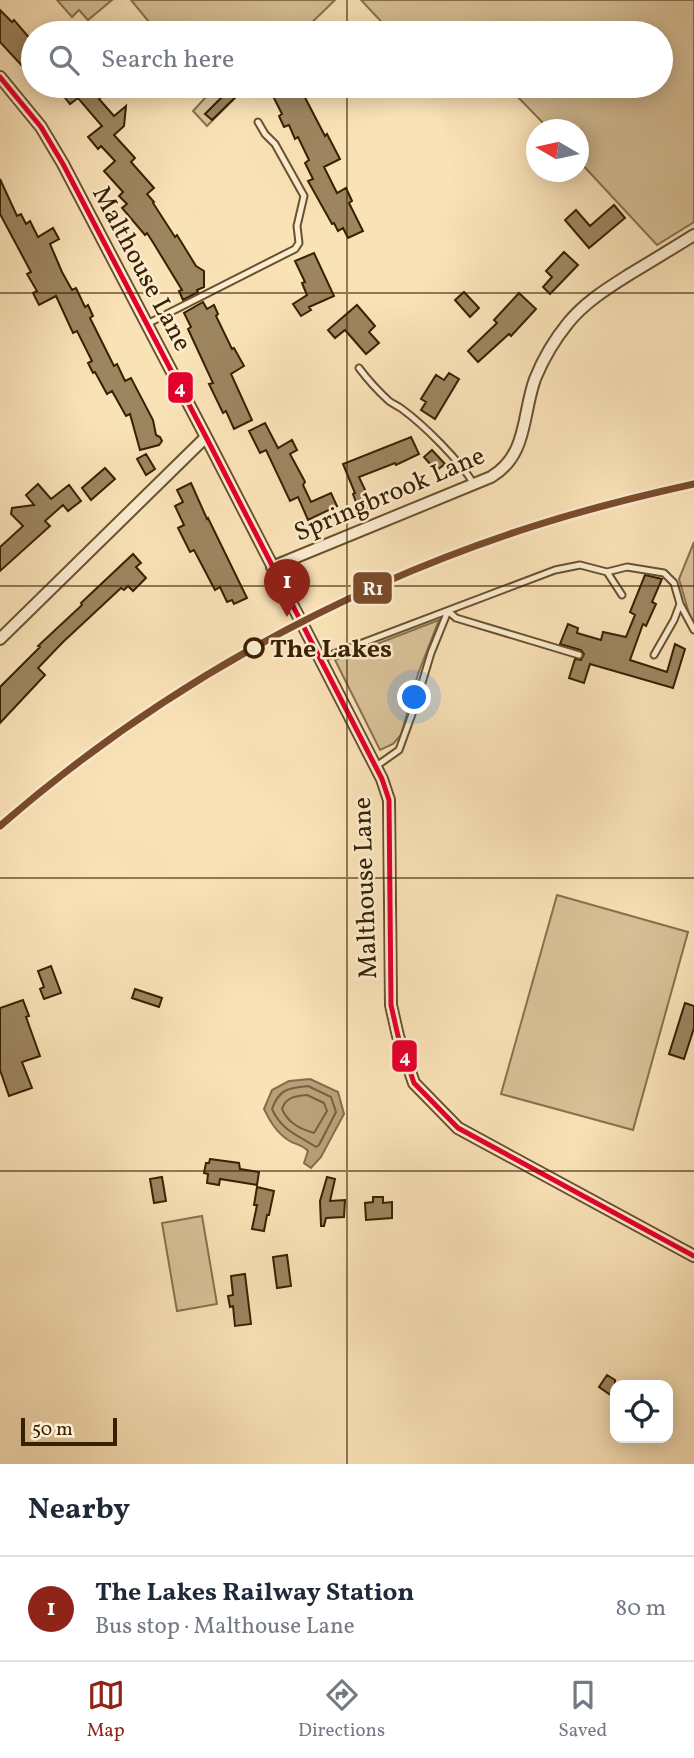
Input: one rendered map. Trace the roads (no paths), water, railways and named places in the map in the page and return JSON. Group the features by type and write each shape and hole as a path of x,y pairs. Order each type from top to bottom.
{"street":[{"name":"Malthouse Lane","path":"0,77 41,127 63,164 382,779 389,800 391,1005 414,1083 458,1128 694,1256"},
{"name":"Springbrook Lane","path":"272,567 503,470 514,455 521,438 536,378 550,348 569,322 595,296 694,235"},
{"path":"0,639 206,437"}],"lane":[{"path":"146,324 295,249 299,243 297,226 304,196 275,144 258,122"},
{"path":"359,368 392,404 400,407 423,427 467,471 474,484"},
{"path":"318,656 555,570 580,565 607,572 627,566 664,573 674,583 680,604 694,630"},
{"path":"607,572 622,595"},
{"path":"654,655 680,604"},
{"path":"375,767 399,750 448,611 456,618 579,655"}],"water":[{"path":"310,1079 338,1092 344,1114 321,1157 311,1168 304,1163 308,1151 280,1133 264,1109 272,1090 289,1081"}],"place":[{"name":"The Lakes Railway Station","path":"287,617"},
{"name":"The Lakes","path":"254,648"}]}
